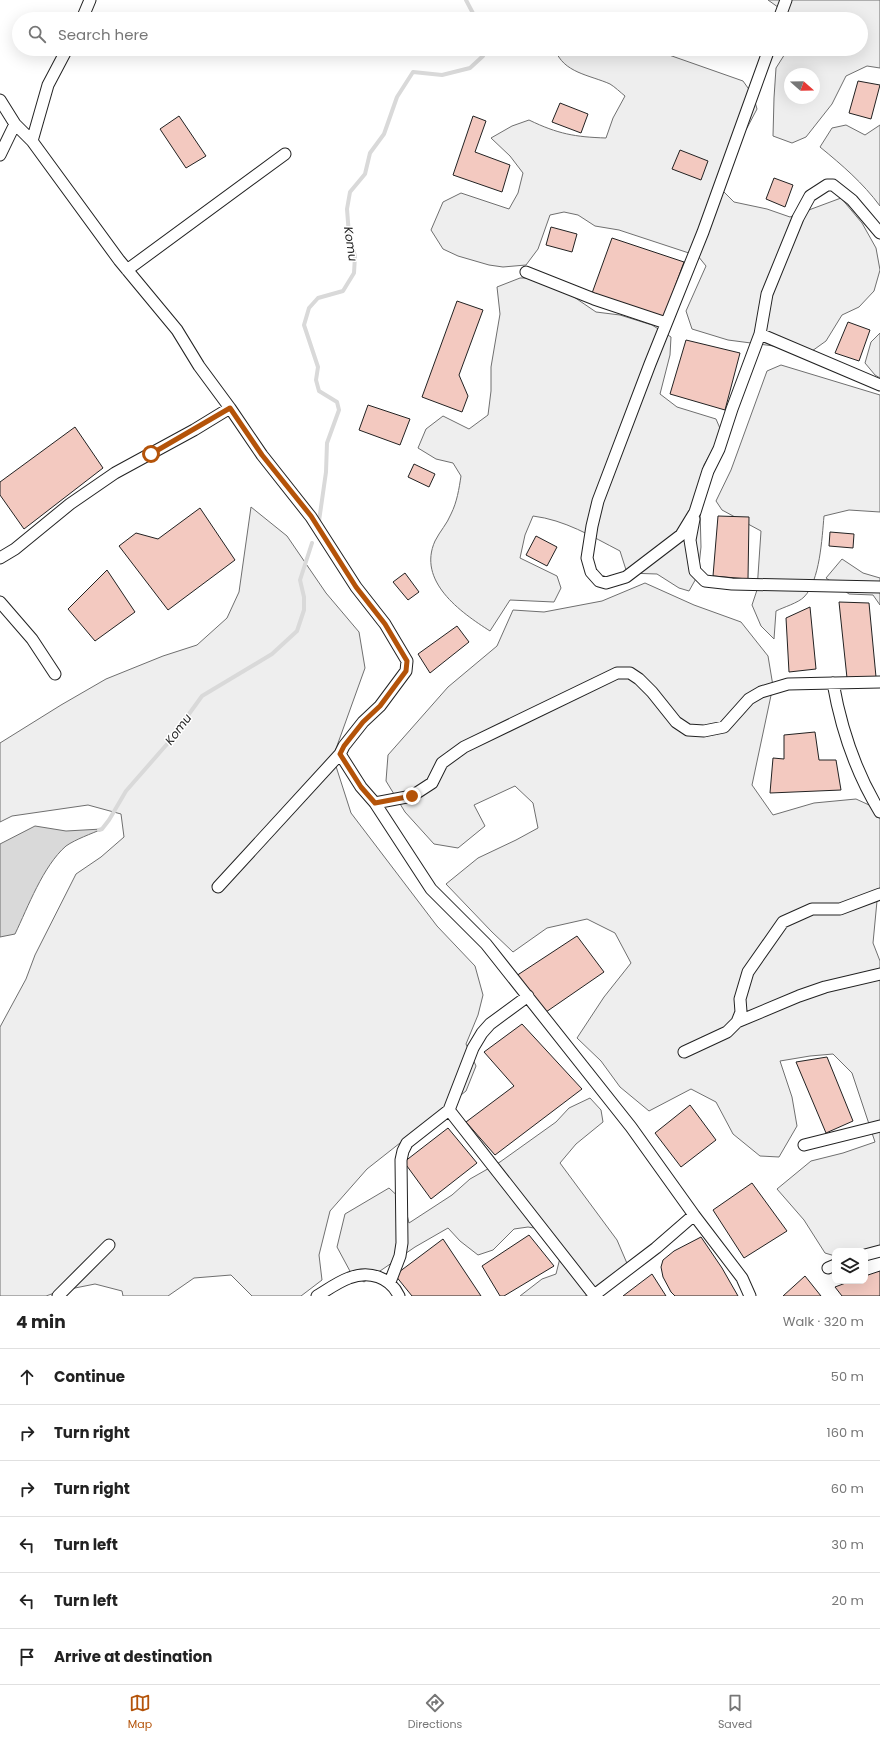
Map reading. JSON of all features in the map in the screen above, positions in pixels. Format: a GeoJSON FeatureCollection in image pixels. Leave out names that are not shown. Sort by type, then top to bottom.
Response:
{"type":"FeatureCollection","features":[{"type":"Feature","properties":{"kind":"street"},"geometry":{"type":"LineString","coordinates":[[85,12],[90,0]]}},
{"type":"Feature","properties":{"kind":"street"},"geometry":{"type":"LineString","coordinates":[[782,12],[786,0]]}},
{"type":"Feature","properties":{"kind":"street"},"geometry":{"type":"LineString","coordinates":[[32,141],[48,86],[63,56]]}},
{"type":"Feature","properties":{"kind":"street"},"geometry":{"type":"LineString","coordinates":[[696,512],[681,535],[626,577],[606,583],[598,581],[590,572],[587,558],[598,501],[666,323],[703,232],[766,56]]}},
{"type":"Feature","properties":{"kind":"street"},"geometry":{"type":"LineString","coordinates":[[0,100],[16,124],[32,141],[128,270],[177,330],[199,366],[262,455],[311,516],[356,587],[385,624],[407,661],[406,671],[380,706],[363,722],[344,746],[340,754],[218,887]]}},
{"type":"Feature","properties":{"kind":"street"},"geometry":{"type":"LineString","coordinates":[[0,155],[16,124]]}},
{"type":"Feature","properties":{"kind":"street"},"geometry":{"type":"LineString","coordinates":[[128,270],[285,154]]}},
{"type":"Feature","properties":{"kind":"street"},"geometry":{"type":"LineString","coordinates":[[880,233],[852,200],[833,185],[827,185],[810,196],[798,218],[768,294],[760,334],[719,449],[708,471],[696,512],[690,540],[695,571],[705,581],[732,584],[880,588]]}},
{"type":"Feature","properties":{"kind":"street"},"geometry":{"type":"LineString","coordinates":[[526,272],[594,299],[666,323]]}},
{"type":"Feature","properties":{"kind":"street"},"geometry":{"type":"LineString","coordinates":[[760,334],[880,385]]}},
{"type":"Feature","properties":{"kind":"street"},"geometry":{"type":"LineString","coordinates":[[0,558],[15,549],[70,504],[115,473],[194,430],[230,408]]}},
{"type":"Feature","properties":{"kind":"street"},"geometry":{"type":"LineString","coordinates":[[0,602],[32,640],[55,674]]}},
{"type":"Feature","properties":{"kind":"street"},"geometry":{"type":"LineString","coordinates":[[375,803],[412,796],[432,783],[442,763],[464,747],[618,673],[630,673],[639,679],[676,722],[688,730],[704,731],[724,727],[749,699],[761,692],[788,684],[880,682]]}},
{"type":"Feature","properties":{"kind":"street"},"geometry":{"type":"LineString","coordinates":[[833,683],[837,706],[854,758],[870,797],[880,812]]}},
{"type":"Feature","properties":{"kind":"street"},"geometry":{"type":"LineString","coordinates":[[340,754],[361,787],[375,803],[431,889],[486,944],[631,1127],[694,1215],[742,1278],[750,1296]]}},
{"type":"Feature","properties":{"kind":"street"},"geometry":{"type":"LineString","coordinates":[[737,1022],[741,1012],[740,999],[748,972],[783,922],[797,914],[812,909],[840,909],[880,894]]}},
{"type":"Feature","properties":{"kind":"street"},"geometry":{"type":"LineString","coordinates":[[684,1052],[727,1032],[737,1022],[799,996],[825,987],[880,974]]}},
{"type":"Feature","properties":{"kind":"street"},"geometry":{"type":"LineString","coordinates":[[390,1282],[400,1256],[402,1244],[401,1160],[403,1151],[407,1143],[449,1110],[473,1048],[482,1033],[490,1024],[528,996]]}},
{"type":"Feature","properties":{"kind":"street"},"geometry":{"type":"LineString","coordinates":[[449,1110],[593,1296],[656,1248],[694,1215]]}},
{"type":"Feature","properties":{"kind":"street"},"geometry":{"type":"LineString","coordinates":[[804,1145],[880,1126]]}},
{"type":"Feature","properties":{"kind":"street"},"geometry":{"type":"LineString","coordinates":[[58,1296],[109,1245]]}},
{"type":"Feature","properties":{"kind":"street"},"geometry":{"type":"LineString","coordinates":[[868,1255],[880,1251]]}},
{"type":"Feature","properties":{"kind":"street"},"geometry":{"type":"LineString","coordinates":[[317,1296],[349,1278],[362,1275],[377,1276],[390,1282],[399,1296]]}},
{"type":"Feature","properties":{"kind":"shaded area"},"geometry":{"type":"Polygon","coordinates":[[[768,0],[880,0],[880,68],[867,66],[846,76],[832,104],[806,137],[792,143],[773,136],[776,68],[784,56],[868,56],[868,12],[785,12],[768,0]]]}},
{"type":"Feature","properties":{"kind":"shaded area"},"geometry":{"type":"Polygon","coordinates":[[[672,56],[743,81],[753,95],[757,109],[747,128],[740,137],[723,191],[734,202],[767,209],[790,217],[841,198],[862,223],[876,248],[880,270],[874,291],[859,307],[842,315],[826,341],[812,351],[728,340],[692,329],[686,311],[706,266],[698,256],[619,230],[595,226],[578,215],[564,212],[550,215],[538,249],[526,265],[503,267],[489,265],[458,256],[443,249],[431,230],[443,202],[461,193],[509,209],[518,193],[523,173],[510,156],[491,138],[512,126],[529,120],[558,132],[585,137],[606,138],[613,118],[625,96],[610,84],[571,68],[559,57],[672,56]]]}},
{"type":"Feature","properties":{"kind":"shaded area"},"geometry":{"type":"Polygon","coordinates":[[[846,125],[865,135],[880,125],[880,206],[859,182],[820,147],[832,128],[846,125]]]}},
{"type":"Feature","properties":{"kind":"shaded area"},"geometry":{"type":"Polygon","coordinates":[[[520,278],[536,278],[574,297],[596,312],[620,315],[652,325],[671,337],[670,355],[660,394],[677,407],[716,419],[722,433],[704,465],[700,510],[701,547],[698,575],[689,591],[679,588],[657,574],[627,573],[620,551],[567,525],[533,516],[525,535],[520,558],[557,576],[561,588],[554,602],[510,600],[490,631],[466,615],[455,605],[444,594],[437,582],[432,569],[431,556],[435,541],[448,521],[453,509],[458,495],[461,476],[453,463],[436,459],[418,448],[426,429],[443,416],[469,429],[488,415],[491,391],[491,367],[500,314],[497,287],[520,278]]]}},
{"type":"Feature","properties":{"kind":"shaded area"},"geometry":{"type":"Polygon","coordinates":[[[880,333],[880,378],[875,375],[865,363],[871,342],[880,333]]]}},
{"type":"Feature","properties":{"kind":"shaded area"},"geometry":{"type":"Polygon","coordinates":[[[781,365],[880,395],[880,512],[849,510],[824,516],[819,559],[814,581],[804,597],[795,603],[776,611],[774,639],[761,626],[752,605],[757,590],[761,531],[722,510],[716,501],[731,470],[767,371],[781,365]]]}},
{"type":"Feature","properties":{"kind":"shaded area"},"geometry":{"type":"Polygon","coordinates":[[[251,507],[287,536],[326,593],[359,632],[365,668],[333,757],[351,813],[437,926],[475,966],[483,995],[478,1015],[466,1044],[476,1066],[466,1091],[367,1169],[330,1211],[319,1255],[322,1280],[301,1296],[252,1296],[231,1275],[194,1278],[168,1296],[123,1296],[122,1291],[95,1284],[60,1291],[46,1296],[0,1296],[0,1027],[26,979],[35,955],[76,874],[101,857],[124,837],[121,814],[88,805],[12,816],[0,822],[0,743],[106,679],[163,656],[197,645],[227,618],[239,592],[251,507]]]}},
{"type":"Feature","properties":{"kind":"shaded area"},"geometry":{"type":"Polygon","coordinates":[[[842,559],[863,573],[880,578],[880,605],[873,595],[849,594],[826,578],[842,559]]]}},
{"type":"Feature","properties":{"kind":"shaded area"},"geometry":{"type":"Polygon","coordinates":[[[645,583],[694,605],[741,622],[768,656],[773,686],[752,785],[773,815],[814,803],[856,799],[880,810],[880,894],[877,901],[873,943],[880,961],[880,1250],[868,1250],[868,1248],[832,1248],[832,1255],[825,1253],[804,1220],[777,1189],[811,1161],[843,1153],[875,1142],[852,1073],[833,1054],[780,1061],[792,1097],[797,1126],[779,1157],[760,1156],[733,1134],[716,1102],[691,1089],[649,1111],[620,1087],[601,1061],[577,1038],[604,997],[631,963],[615,933],[587,919],[547,928],[513,952],[446,884],[478,858],[538,828],[533,803],[515,786],[474,805],[485,826],[458,848],[434,844],[405,812],[386,781],[388,755],[448,687],[497,646],[513,610],[544,612],[602,601],[645,583]]]}},
{"type":"Feature","properties":{"kind":"shaded area"},"geometry":{"type":"Polygon","coordinates":[[[35,826],[66,831],[102,829],[70,843],[58,854],[50,864],[37,887],[15,934],[0,937],[0,844],[35,826]]]}},
{"type":"Feature","properties":{"kind":"shaded area"},"geometry":{"type":"Polygon","coordinates":[[[590,1098],[601,1110],[603,1122],[576,1144],[560,1163],[617,1240],[629,1268],[606,1281],[585,1296],[520,1296],[542,1279],[556,1274],[560,1258],[546,1230],[528,1227],[514,1229],[493,1250],[478,1255],[460,1241],[448,1228],[415,1247],[364,1282],[351,1273],[337,1247],[345,1214],[389,1188],[404,1202],[409,1223],[452,1195],[470,1179],[500,1162],[556,1122],[569,1108],[590,1098]]]}},
{"type":"Feature","properties":{"kind":"building"},"geometry":{"type":"Polygon","coordinates":[[[858,81],[880,85],[871,119],[849,113],[858,81]]]}},
{"type":"Feature","properties":{"kind":"building"},"geometry":{"type":"Polygon","coordinates":[[[560,103],[588,114],[581,133],[552,122],[560,103]]]}},
{"type":"Feature","properties":{"kind":"building"},"geometry":{"type":"Polygon","coordinates":[[[179,116],[206,156],[186,168],[160,129],[179,116]]]}},
{"type":"Feature","properties":{"kind":"building"},"geometry":{"type":"Polygon","coordinates":[[[473,116],[486,121],[475,152],[510,165],[502,192],[453,175],[473,116]]]}},
{"type":"Feature","properties":{"kind":"building"},"geometry":{"type":"Polygon","coordinates":[[[680,150],[708,161],[701,180],[672,169],[680,150]]]}},
{"type":"Feature","properties":{"kind":"building"},"geometry":{"type":"Polygon","coordinates":[[[774,178],[793,185],[785,207],[766,199],[774,178]]]}},
{"type":"Feature","properties":{"kind":"building"},"geometry":{"type":"Polygon","coordinates":[[[551,227],[577,234],[572,252],[546,245],[551,227]]]}},
{"type":"Feature","properties":{"kind":"building"},"geometry":{"type":"Polygon","coordinates":[[[612,238],[684,262],[663,319],[591,296],[612,238]]]}},
{"type":"Feature","properties":{"kind":"building"},"geometry":{"type":"Polygon","coordinates":[[[457,301],[483,310],[459,375],[468,396],[462,412],[422,397],[457,301]]]}},
{"type":"Feature","properties":{"kind":"building"},"geometry":{"type":"Polygon","coordinates":[[[848,322],[870,330],[859,361],[835,353],[848,322]]]}},
{"type":"Feature","properties":{"kind":"building"},"geometry":{"type":"Polygon","coordinates":[[[686,340],[740,353],[725,410],[670,394],[686,340]]]}},
{"type":"Feature","properties":{"kind":"building"},"geometry":{"type":"Polygon","coordinates":[[[368,405],[410,419],[400,445],[359,430],[368,405]]]}},
{"type":"Feature","properties":{"kind":"building"},"geometry":{"type":"Polygon","coordinates":[[[75,427],[103,468],[24,529],[0,495],[0,482],[75,427]]]}},
{"type":"Feature","properties":{"kind":"building"},"geometry":{"type":"Polygon","coordinates":[[[414,464],[435,474],[429,487],[408,477],[414,464]]]}},
{"type":"Feature","properties":{"kind":"building"},"geometry":{"type":"Polygon","coordinates":[[[200,508],[235,560],[168,610],[119,546],[136,533],[158,539],[200,508]]]}},
{"type":"Feature","properties":{"kind":"building"},"geometry":{"type":"Polygon","coordinates":[[[718,516],[749,517],[748,579],[713,576],[718,516]]]}},
{"type":"Feature","properties":{"kind":"building"},"geometry":{"type":"Polygon","coordinates":[[[830,532],[854,534],[853,548],[829,546],[830,532]]]}},
{"type":"Feature","properties":{"kind":"building"},"geometry":{"type":"Polygon","coordinates":[[[536,536],[557,547],[547,566],[526,555],[536,536]]]}},
{"type":"Feature","properties":{"kind":"building"},"geometry":{"type":"Polygon","coordinates":[[[107,570],[135,612],[95,641],[68,609],[107,570]]]}},
{"type":"Feature","properties":{"kind":"building"},"geometry":{"type":"Polygon","coordinates":[[[405,573],[419,592],[408,600],[393,582],[405,573]]]}},
{"type":"Feature","properties":{"kind":"building"},"geometry":{"type":"Polygon","coordinates":[[[839,602],[869,603],[876,677],[847,678],[839,602]]]}},
{"type":"Feature","properties":{"kind":"building"},"geometry":{"type":"Polygon","coordinates":[[[810,607],[816,669],[789,672],[786,618],[810,607]]]}},
{"type":"Feature","properties":{"kind":"building"},"geometry":{"type":"Polygon","coordinates":[[[457,626],[469,642],[430,673],[418,654],[457,626]]]}},
{"type":"Feature","properties":{"kind":"building"},"geometry":{"type":"Polygon","coordinates":[[[815,732],[819,760],[836,760],[841,790],[770,793],[773,758],[784,759],[784,735],[815,732]]]}},
{"type":"Feature","properties":{"kind":"building"},"geometry":{"type":"Polygon","coordinates":[[[577,936],[604,972],[546,1012],[516,976],[577,936]]]}},
{"type":"Feature","properties":{"kind":"building"},"geometry":{"type":"Polygon","coordinates":[[[522,1024],[582,1089],[495,1155],[466,1122],[514,1086],[484,1052],[522,1024]]]}},
{"type":"Feature","properties":{"kind":"building"},"geometry":{"type":"Polygon","coordinates":[[[827,1057],[853,1121],[826,1133],[796,1062],[827,1057]]]}},
{"type":"Feature","properties":{"kind":"building"},"geometry":{"type":"Polygon","coordinates":[[[690,1105],[716,1140],[681,1167],[655,1133],[690,1105]]]}},
{"type":"Feature","properties":{"kind":"building"},"geometry":{"type":"Polygon","coordinates":[[[448,1128],[477,1163],[431,1199],[404,1162],[448,1128]]]}},
{"type":"Feature","properties":{"kind":"building"},"geometry":{"type":"Polygon","coordinates":[[[752,1183],[787,1231],[744,1258],[713,1210],[752,1183]]]}},
{"type":"Feature","properties":{"kind":"building"},"geometry":{"type":"Polygon","coordinates":[[[529,1235],[554,1266],[504,1296],[500,1296],[482,1266],[529,1235]]]}},
{"type":"Feature","properties":{"kind":"building"},"geometry":{"type":"Polygon","coordinates":[[[701,1237],[722,1268],[738,1296],[675,1296],[671,1292],[663,1277],[661,1267],[663,1260],[674,1251],[701,1237]]]}},
{"type":"Feature","properties":{"kind":"building"},"geometry":{"type":"Polygon","coordinates":[[[443,1239],[481,1296],[412,1296],[395,1275],[443,1239]]]}},
{"type":"Feature","properties":{"kind":"building"},"geometry":{"type":"Polygon","coordinates":[[[880,1271],[880,1296],[842,1296],[835,1287],[843,1284],[868,1284],[868,1275],[880,1271]]]}},
{"type":"Feature","properties":{"kind":"building"},"geometry":{"type":"Polygon","coordinates":[[[652,1274],[666,1296],[623,1296],[652,1274]]]}},
{"type":"Feature","properties":{"kind":"building"},"geometry":{"type":"Polygon","coordinates":[[[805,1276],[821,1296],[783,1296],[805,1276]]]}},
{"type":"Feature","properties":{"kind":"waterway","name":"Komu"},"geometry":{"type":"LineString","coordinates":[[466,0],[472,12]]}},
{"type":"Feature","properties":{"kind":"waterway","name":"Komu"},"geometry":{"type":"LineString","coordinates":[[319,521],[326,472],[327,443],[339,410],[337,402],[319,391],[316,380],[318,367],[304,325],[309,308],[318,298],[343,291],[354,273],[355,256],[349,235],[347,209],[350,192],[365,174],[370,153],[384,134],[397,97],[413,72],[442,75],[470,68],[483,56]]}},
{"type":"Feature","properties":{"kind":"waterway","name":"Komu"},"geometry":{"type":"LineString","coordinates":[[99,830],[102,829],[109,820],[126,791],[168,743],[202,696],[272,654],[297,631],[304,610],[304,597],[300,580],[312,543]]}},
{"type":"Feature","properties":{"kind":"route"},"geometry":{"type":"LineString","coordinates":[[151,454],[230,408],[262,455],[290,492],[311,516],[356,587],[385,624],[407,661],[406,671],[380,706],[363,722],[344,746],[340,754],[361,787],[375,803],[412,796]]}}]}
